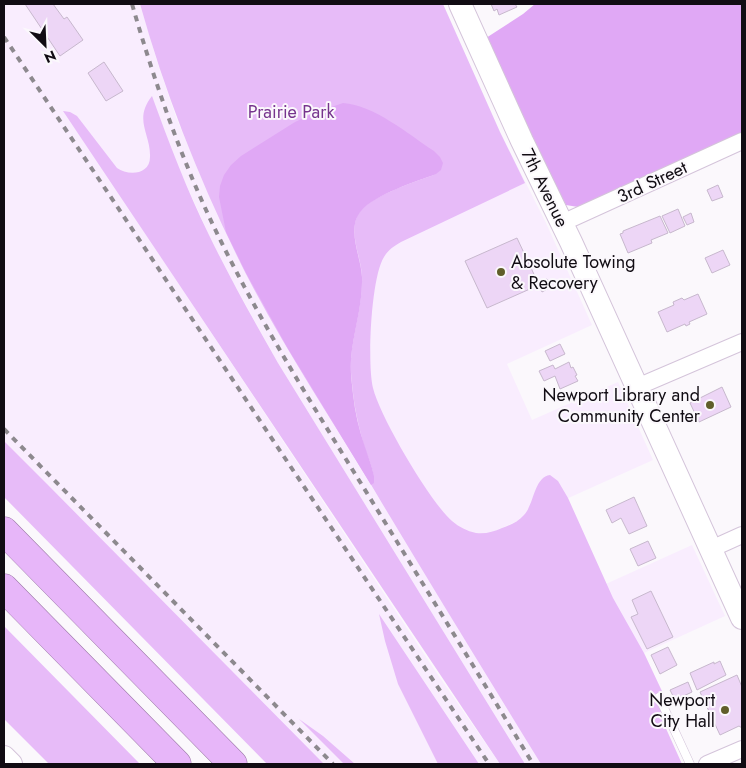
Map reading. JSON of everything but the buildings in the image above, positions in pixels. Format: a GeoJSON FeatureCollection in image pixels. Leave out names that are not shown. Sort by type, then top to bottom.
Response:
{"type":"FeatureCollection","features":[{"type":"Feature","properties":{"kind":"highway"},"geometry":{"type":"LineString","coordinates":[[4,531],[233,764]]}},
{"type":"Feature","properties":{"kind":"highway"},"geometry":{"type":"LineString","coordinates":[[4,588],[177,764]]}},
{"type":"Feature","properties":{"kind":"street","name":"7th Avenue"},"geometry":{"type":"LineString","coordinates":[[460,4],[742,618]]}},
{"type":"Feature","properties":{"kind":"street","name":"3rd Street"},"geometry":{"type":"LineString","coordinates":[[562,223],[742,141]]}},
{"type":"Feature","properties":{"kind":"street"},"geometry":{"type":"LineString","coordinates":[[637,387],[742,342]]}},
{"type":"Feature","properties":{"kind":"street"},"geometry":{"type":"LineString","coordinates":[[711,549],[742,535]]}},
{"type":"Feature","properties":{"kind":"street"},"geometry":{"type":"LineString","coordinates":[[707,764],[742,748]]}},
{"type":"Feature","properties":{"kind":"street"},"geometry":{"type":"LineString","coordinates":[[4,757],[11,764]]}},
{"type":"Feature","properties":{"kind":"lane"},"geometry":{"type":"LineString","coordinates":[[659,697],[690,764]]}},
{"type":"Feature","properties":{"kind":"shaded area"},"geometry":{"type":"Polygon","coordinates":[[[4,4],[140,4],[176,117],[226,232],[266,311],[380,500],[358,438],[352,201],[500,132],[546,223],[592,325],[507,364],[532,420],[618,382],[653,460],[464,545],[423,570],[469,646],[692,545],[725,616],[644,653],[668,704],[541,764],[525,764],[278,363],[209,235],[180,171],[122,198],[436,672],[500,764],[479,764],[475,759],[468,764],[324,764],[4,441],[4,4]]]}},
{"type":"Feature","properties":{"kind":"shaded area"},"geometry":{"type":"Polygon","coordinates":[[[535,4],[742,4],[742,136],[578,207],[566,205],[542,162],[486,38],[535,4]]]}},
{"type":"Feature","properties":{"kind":"shaded area"},"geometry":{"type":"Polygon","coordinates":[[[343,103],[367,109],[390,121],[434,151],[443,163],[441,170],[436,174],[396,189],[367,205],[357,218],[355,226],[354,234],[361,269],[362,288],[352,350],[351,373],[358,421],[374,476],[374,483],[371,485],[287,347],[246,273],[226,232],[219,197],[224,175],[241,156],[295,122],[343,103]]]}},
{"type":"Feature","properties":{"kind":"green space","name":"Prairie Park"},"geometry":{"type":"Polygon","coordinates":[[[140,4],[443,4],[525,183],[401,242],[391,248],[384,257],[376,283],[371,321],[370,360],[373,388],[395,438],[419,478],[443,511],[457,525],[476,533],[496,531],[522,517],[537,486],[545,477],[550,475],[558,481],[568,498],[613,598],[644,653],[668,704],[669,708],[659,713],[682,764],[541,764],[306,380],[260,301],[200,175],[173,107],[140,4]],[[436,174],[352,201],[350,400],[374,482],[356,414],[351,376],[352,349],[362,287],[361,268],[354,234],[355,225],[361,210],[367,204],[385,194],[436,174]]]}},
{"type":"Feature","properties":{"kind":"green space"},"geometry":{"type":"Polygon","coordinates":[[[152,96],[201,218],[260,331],[525,764],[500,764],[63,111],[77,116],[117,168],[132,173],[138,172],[149,163],[150,149],[143,120],[146,105],[152,96]]]}},
{"type":"Feature","properties":{"kind":"green space"},"geometry":{"type":"Polygon","coordinates":[[[4,441],[324,764],[267,764],[4,497],[4,441]]]}},
{"type":"Feature","properties":{"kind":"green space"},"geometry":{"type":"Polygon","coordinates":[[[379,614],[479,764],[438,764],[398,684],[379,614]]]}},
{"type":"Feature","properties":{"kind":"green space"},"geometry":{"type":"Polygon","coordinates":[[[4,626],[140,764],[49,764],[4,719],[4,626]]]}},
{"type":"Feature","properties":{"kind":"green space"},"geometry":{"type":"Polygon","coordinates":[[[299,719],[323,736],[355,764],[344,764],[299,719]]]}},
{"type":"Feature","properties":{"kind":"railway"},"geometry":{"type":"LineString","coordinates":[[132,4],[149,61],[179,145],[231,262],[308,398],[533,764]]}},
{"type":"Feature","properties":{"kind":"railway"},"geometry":{"type":"LineString","coordinates":[[4,37],[489,764]]}},
{"type":"Feature","properties":{"kind":"railway"},"geometry":{"type":"LineString","coordinates":[[4,429],[333,764]]}},
{"type":"Feature","properties":{"kind":"place","name":"Absolute Towing & Recovery"},"geometry":{"type":"Point","coordinates":[501,272]}},
{"type":"Feature","properties":{"kind":"place","name":"Newport Library and Community Center"},"geometry":{"type":"Point","coordinates":[710,405]}},
{"type":"Feature","properties":{"kind":"place","name":"Newport City Hall"},"geometry":{"type":"Point","coordinates":[725,710]}}]}
